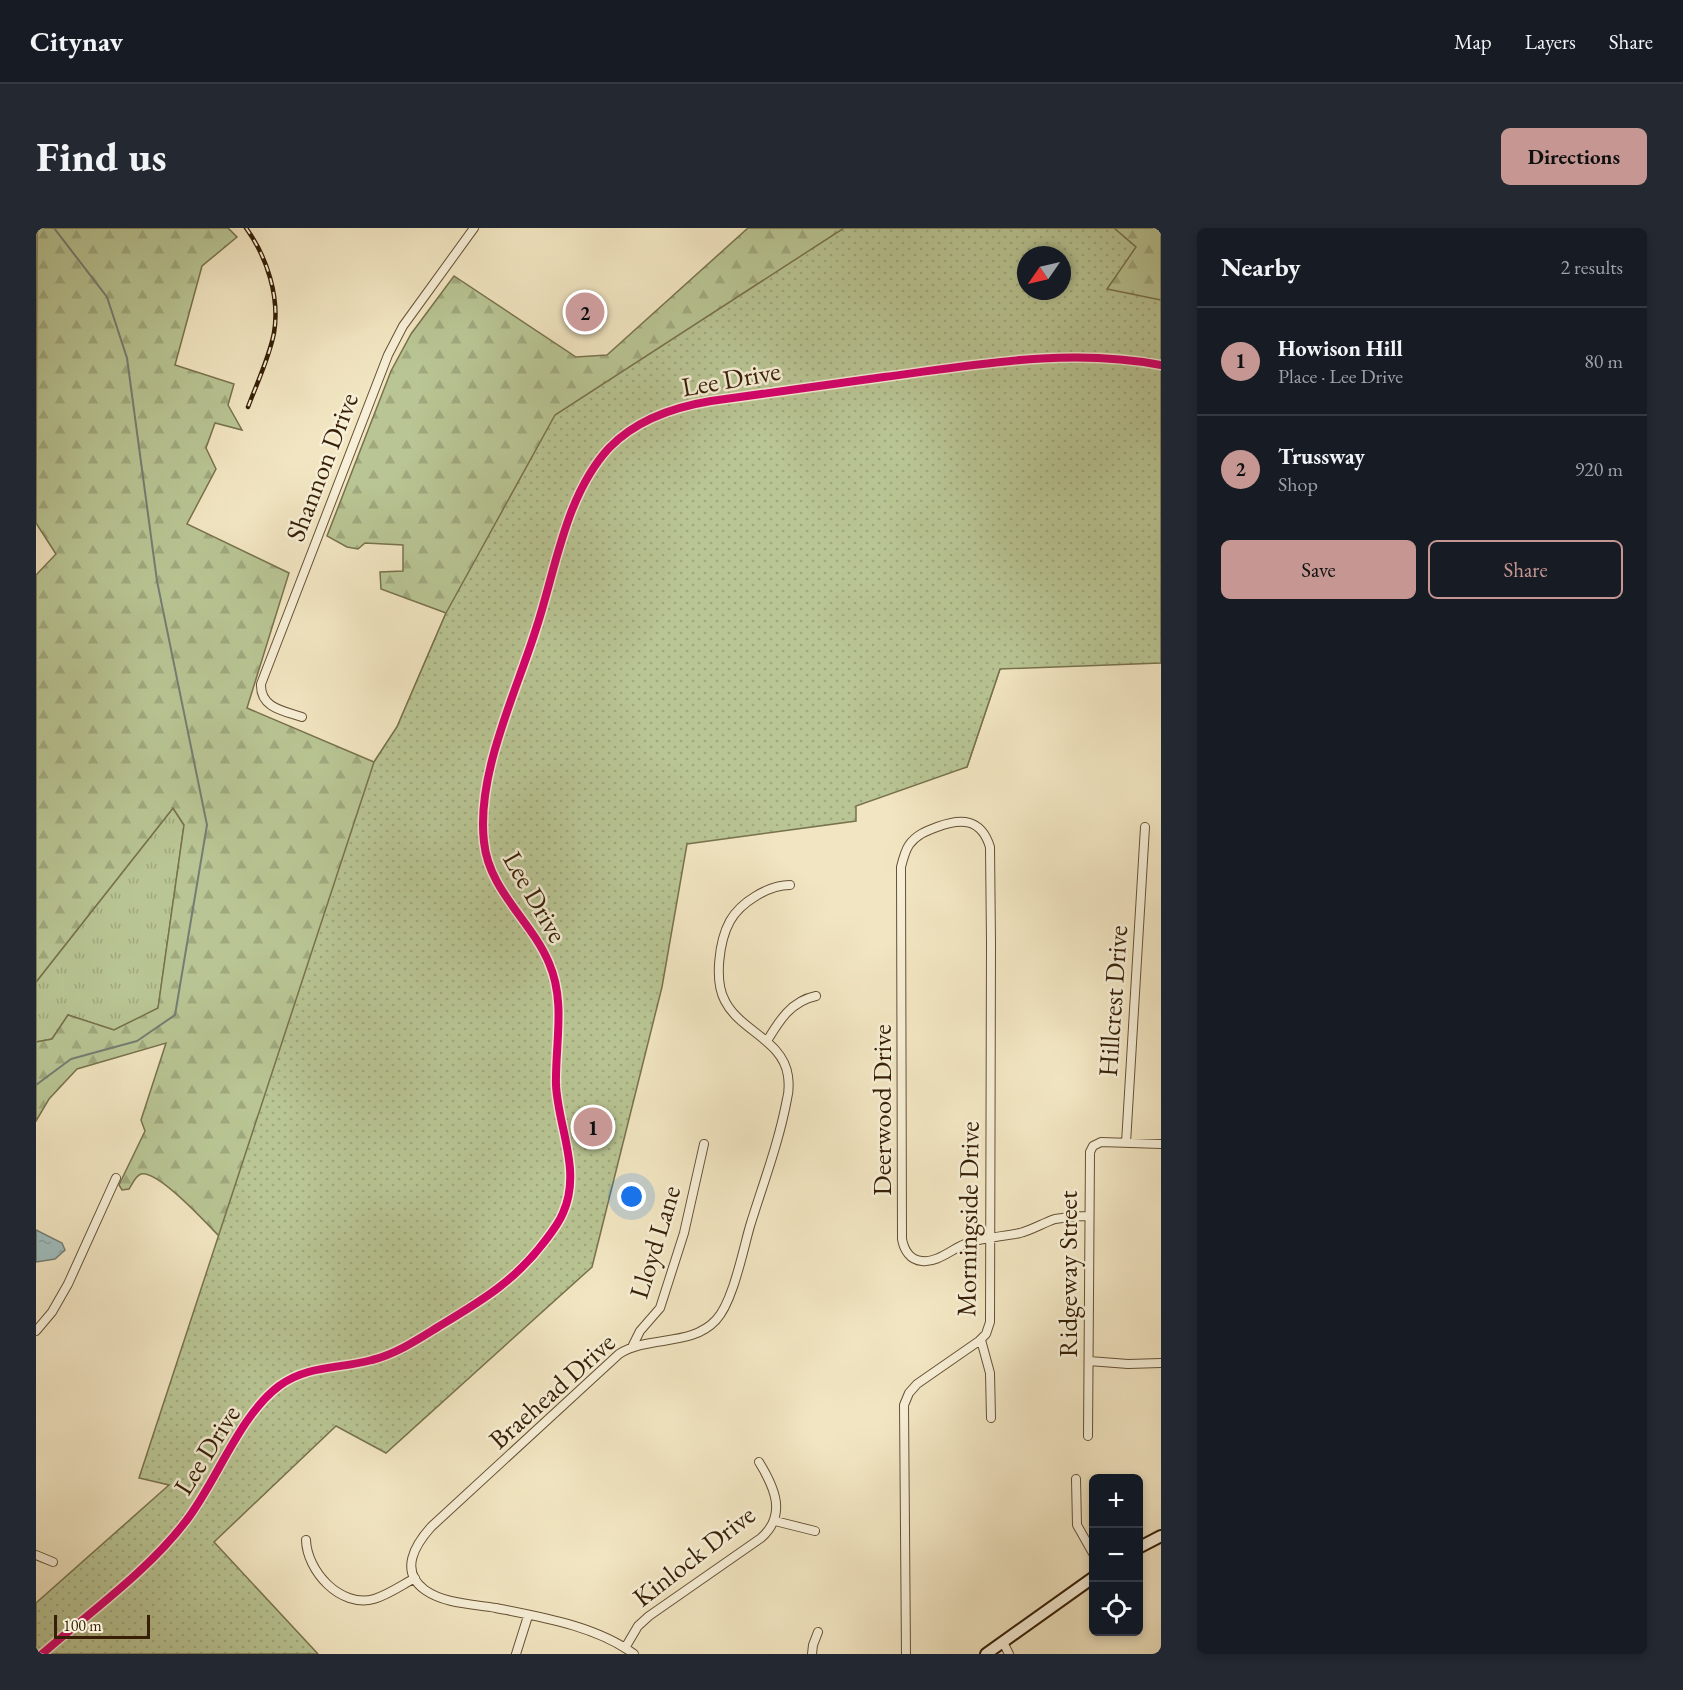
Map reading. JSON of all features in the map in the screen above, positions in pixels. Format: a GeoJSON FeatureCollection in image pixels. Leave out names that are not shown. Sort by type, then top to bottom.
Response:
{"type":"FeatureCollection","features":[{"type":"Feature","properties":{"kind":"main road"},"geometry":{"type":"LineString","coordinates":[[1143,1545],[1161,1536]]}},
{"type":"Feature","properties":{"kind":"main road"},"geometry":{"type":"LineString","coordinates":[[986,1654],[1089,1581]]}},
{"type":"Feature","properties":{"kind":"street","name":"Shannon Drive"},"geometry":{"type":"LineString","coordinates":[[302,717],[270,706],[263,698],[261,684],[388,355],[408,318],[474,228]]}},
{"type":"Feature","properties":{"kind":"street","name":"Lee Drive"},"geometry":{"type":"LineString","coordinates":[[42,1654],[151,1559],[174,1536],[188,1519],[251,1417],[276,1388],[312,1370],[369,1362],[396,1352],[489,1296],[530,1260],[563,1214],[570,1190],[570,1176],[556,1086],[559,1022],[557,990],[543,949],[501,891],[491,873],[485,854],[483,822],[494,753],[538,623],[567,525],[584,486],[611,447],[621,437],[645,422],[680,407],[711,401],[1007,360],[1083,357],[1161,364]]}},
{"type":"Feature","properties":{"kind":"street","name":"Deerwood Drive"},"geometry":{"type":"LineString","coordinates":[[971,823],[949,822],[920,834],[909,846],[901,867],[902,1239],[911,1257],[922,1261],[936,1259],[972,1241],[1023,1232],[1054,1220],[1088,1216]]}},
{"type":"Feature","properties":{"kind":"street","name":"Morningside Drive"},"geometry":{"type":"LineString","coordinates":[[906,1654],[904,1405],[909,1393],[917,1384],[981,1340],[990,1322],[991,861],[988,840],[980,829],[971,823]]}},
{"type":"Feature","properties":{"kind":"street","name":"Hillcrest Drive"},"geometry":{"type":"LineString","coordinates":[[1125,1143],[1145,827]]}},
{"type":"Feature","properties":{"kind":"street","name":"Braehead Drive"},"geometry":{"type":"LineString","coordinates":[[415,1578],[412,1567],[413,1552],[419,1540],[620,1354],[633,1346],[696,1334],[718,1318],[727,1300],[788,1099],[787,1071],[777,1051],[741,1020],[725,1002],[720,985],[719,961],[726,929],[736,912],[768,890],[777,886],[790,885]]}},
{"type":"Feature","properties":{"kind":"street"},"geometry":{"type":"LineString","coordinates":[[767,1041],[791,1007],[816,996]]}},
{"type":"Feature","properties":{"kind":"street","name":"Ridgeway Street"},"geometry":{"type":"LineString","coordinates":[[1088,1436],[1090,1150],[1101,1142],[1125,1143]]}},
{"type":"Feature","properties":{"kind":"street"},"geometry":{"type":"LineString","coordinates":[[1125,1143],[1161,1144]]}},
{"type":"Feature","properties":{"kind":"street","name":"Lloyd Lane"},"geometry":{"type":"LineString","coordinates":[[633,1346],[640,1331],[660,1308],[684,1233],[704,1144]]}},
{"type":"Feature","properties":{"kind":"street"},"geometry":{"type":"LineString","coordinates":[[36,1331],[52,1312],[68,1284],[116,1178]]}},
{"type":"Feature","properties":{"kind":"street"},"geometry":{"type":"LineString","coordinates":[[981,1340],[990,1373],[991,1418]]}},
{"type":"Feature","properties":{"kind":"street"},"geometry":{"type":"LineString","coordinates":[[1089,1361],[1128,1364],[1161,1363]]}},
{"type":"Feature","properties":{"kind":"street","name":"Kinlock Drive"},"geometry":{"type":"LineString","coordinates":[[625,1648],[638,1626],[649,1616],[761,1538],[775,1521],[777,1509],[775,1497],[759,1462]]}},
{"type":"Feature","properties":{"kind":"street"},"geometry":{"type":"LineString","coordinates":[[1076,1479],[1077,1525],[1089,1546]]}},
{"type":"Feature","properties":{"kind":"street"},"geometry":{"type":"LineString","coordinates":[[775,1521],[814,1531]]}},
{"type":"Feature","properties":{"kind":"street"},"geometry":{"type":"LineString","coordinates":[[306,1540],[308,1558],[320,1577],[339,1593],[351,1599],[373,1599],[415,1578],[424,1590],[440,1598],[580,1629],[634,1654]]}},
{"type":"Feature","properties":{"kind":"street"},"geometry":{"type":"LineString","coordinates":[[36,1555],[53,1562]]}},
{"type":"Feature","properties":{"kind":"street"},"geometry":{"type":"LineString","coordinates":[[516,1654],[528,1616]]}},
{"type":"Feature","properties":{"kind":"street"},"geometry":{"type":"LineString","coordinates":[[812,1654],[818,1632]]}},
{"type":"Feature","properties":{"kind":"street"},"geometry":{"type":"LineString","coordinates":[[1003,1642],[1009,1654]]}},
{"type":"Feature","properties":{"kind":"green space"},"geometry":{"type":"Polygon","coordinates":[[[37,228],[228,228],[237,237],[202,266],[175,365],[234,384],[228,405],[242,430],[215,423],[206,448],[216,469],[187,524],[289,573],[247,708],[374,762],[397,727],[446,613],[381,589],[380,572],[403,571],[403,545],[365,543],[358,549],[347,547],[327,536],[391,371],[411,334],[454,276],[576,357],[607,355],[748,228],[1161,228],[1161,605],[1000,669],[967,767],[737,814],[556,785],[219,1236],[182,1199],[159,1180],[141,1174],[129,1189],[122,1190],[119,1185],[145,1131],[141,1120],[166,1043],[77,1069],[49,1099],[36,1121],[36,1042],[52,1039],[68,1015],[114,1030],[158,1008],[184,825],[173,808],[36,982],[36,575],[56,554],[36,523],[37,228]]]}},
{"type":"Feature","properties":{"kind":"green space"},"geometry":{"type":"Polygon","coordinates":[[[844,228],[1114,228],[1136,247],[1107,289],[1161,300],[1161,663],[1000,669],[967,767],[856,806],[856,821],[687,844],[662,987],[592,1267],[386,1453],[336,1426],[214,1542],[318,1654],[36,1654],[36,1603],[169,1485],[139,1478],[374,762],[397,727],[446,613],[555,415],[844,228]]]}},
{"type":"Feature","properties":{"kind":"green space"},"geometry":{"type":"Polygon","coordinates":[[[173,808],[184,825],[158,1009],[114,1030],[68,1015],[52,1039],[36,1042],[36,982],[173,808]]]}},
{"type":"Feature","properties":{"kind":"water"},"geometry":{"type":"Polygon","coordinates":[[[36,1230],[62,1243],[65,1250],[55,1259],[36,1262],[36,1230]]]}},
{"type":"Feature","properties":{"kind":"waterway"},"geometry":{"type":"LineString","coordinates":[[36,1085],[71,1059],[137,1041],[175,1015],[207,825],[157,581],[127,358],[107,297],[54,228]]}},
{"type":"Feature","properties":{"kind":"railway"},"geometry":{"type":"LineString","coordinates":[[246,228],[266,264],[275,305],[274,333],[269,352],[248,407]]}},
{"type":"Feature","properties":{"kind":"cycle path"},"geometry":{"type":"LineString","coordinates":[[42,1654],[136,1574],[171,1539],[197,1505],[240,1431],[252,1414],[279,1386],[301,1374],[381,1357],[422,1337],[483,1299],[509,1279],[533,1255],[553,1231],[561,1217],[568,1197],[570,1165],[556,1085],[557,993],[549,963],[541,947],[502,890],[487,860],[483,816],[486,789],[500,734],[536,629],[564,534],[582,488],[594,467],[609,448],[631,430],[656,416],[711,401],[1022,360],[1091,358],[1161,365]]}},
{"type":"Feature","properties":{"kind":"place","name":"Trussway"},"geometry":{"type":"Point","coordinates":[585,312]}},
{"type":"Feature","properties":{"kind":"place","name":"Howison Hill"},"geometry":{"type":"Point","coordinates":[593,1127]}}]}
